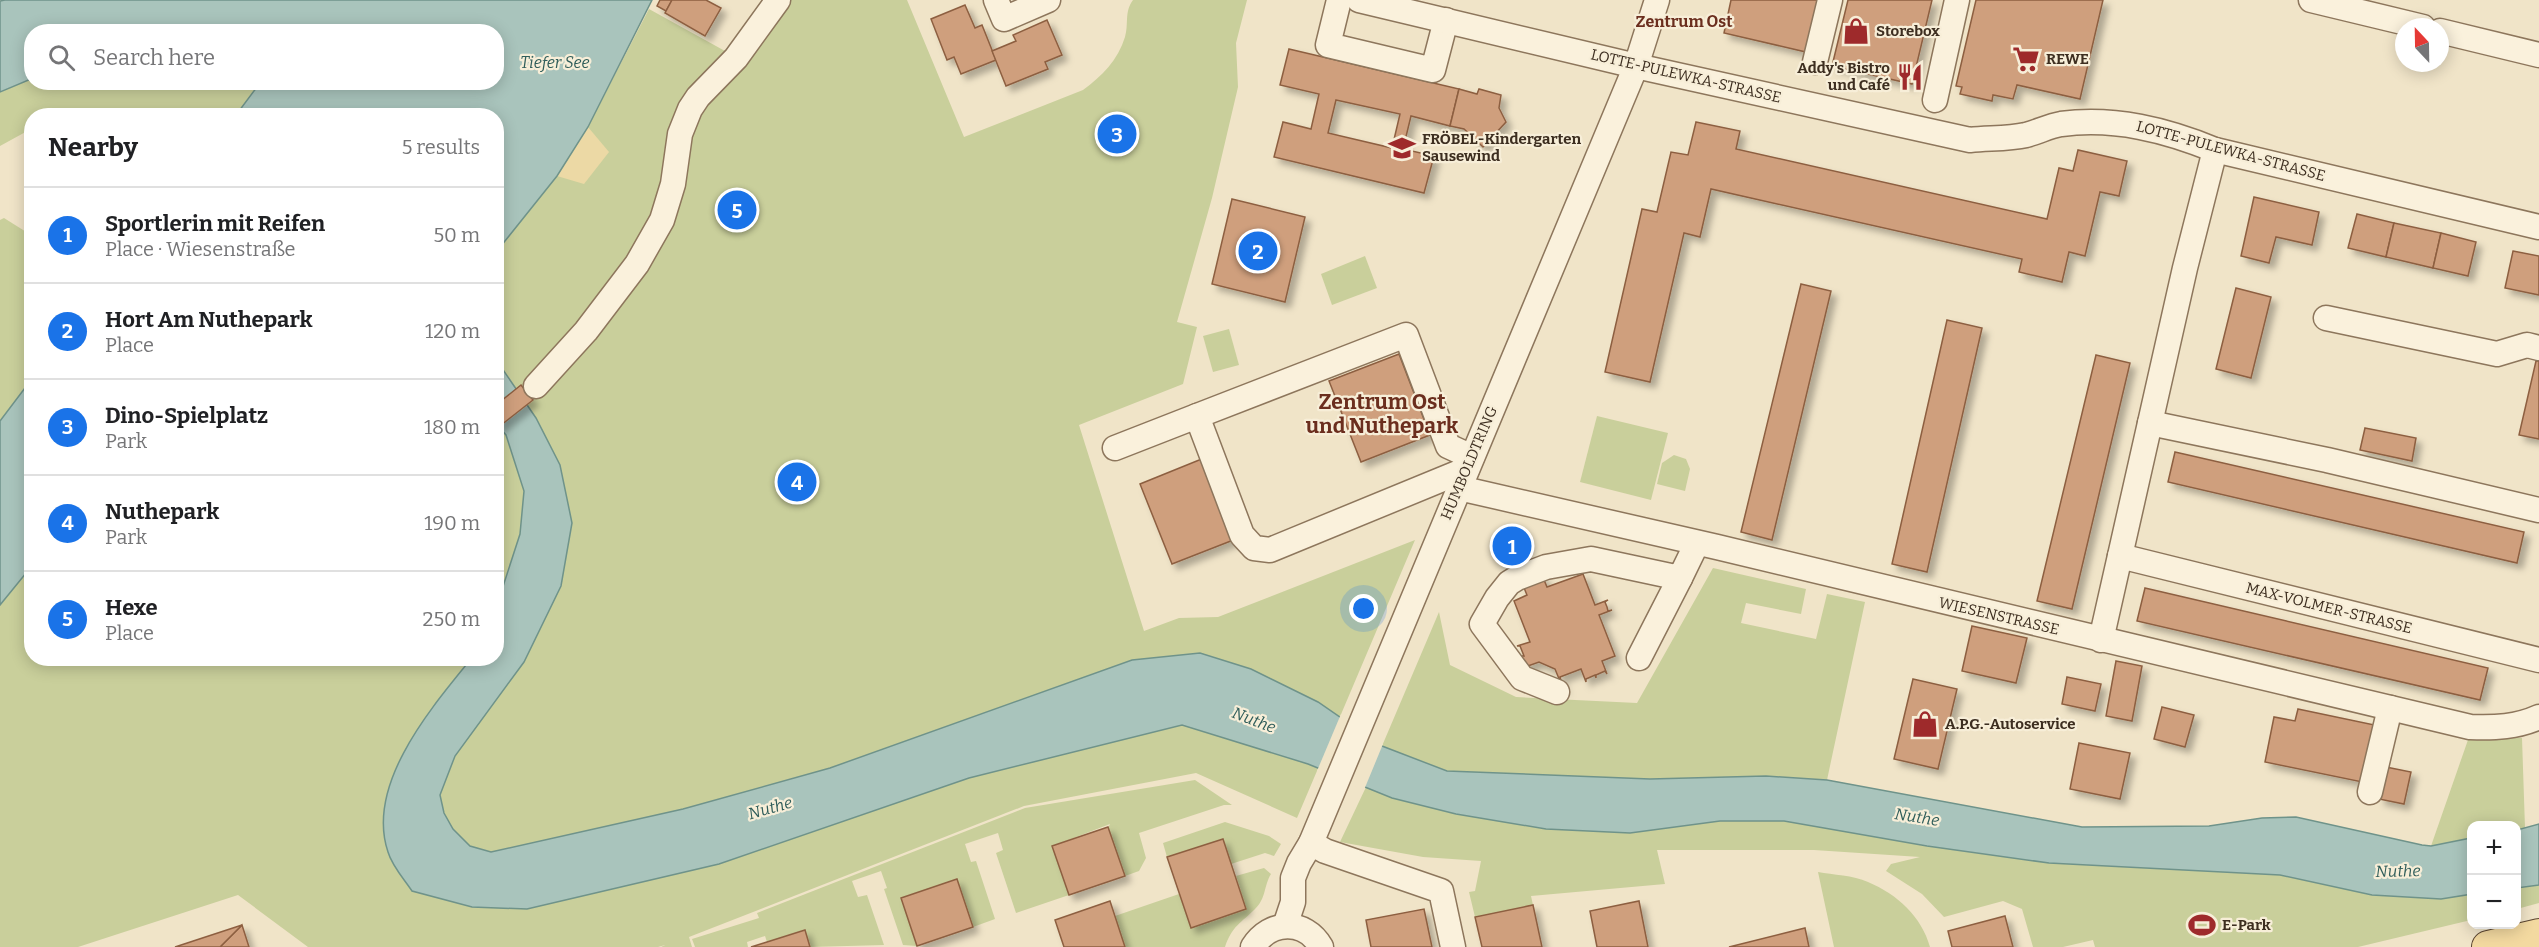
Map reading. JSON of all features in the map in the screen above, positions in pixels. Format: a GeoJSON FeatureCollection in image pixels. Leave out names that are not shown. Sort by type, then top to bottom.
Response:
{"type":"FeatureCollection","features":[{"type":"Feature","properties":{"kind":"main road"},"geometry":{"type":"LineString","coordinates":[[2488,947],[2539,934]]}},
{"type":"Feature","properties":{"kind":"street"},"geometry":{"type":"LineString","coordinates":[[536,386],[586,331],[637,264],[662,220],[673,184],[680,134],[690,109],[698,97],[736,58],[777,0]]}},
{"type":"Feature","properties":{"kind":"street"},"geometry":{"type":"LineString","coordinates":[[996,0],[1004,19],[1048,0]]}},
{"type":"Feature","properties":{"kind":"street"},"geometry":{"type":"LineString","coordinates":[[1339,0],[1328,45],[1433,70],[1446,20]]}},
{"type":"Feature","properties":{"kind":"street","name":"LOTTE-PULEWKA-STRASSE"},"geometry":{"type":"LineString","coordinates":[[1359,0],[1636,66],[1970,140],[2026,135],[2059,124],[2121,123],[2175,134],[2215,150],[2539,227]]}},
{"type":"Feature","properties":{"kind":"street","name":"HUMBOLDTRING"},"geometry":{"type":"LineString","coordinates":[[1285,926],[1293,902],[1293,878],[1299,863],[1311,843],[1636,66],[1657,0]]}},
{"type":"Feature","properties":{"kind":"street"},"geometry":{"type":"LineString","coordinates":[[1815,62],[1830,0]]}},
{"type":"Feature","properties":{"kind":"street"},"geometry":{"type":"LineString","coordinates":[[1935,100],[1957,0]]}},
{"type":"Feature","properties":{"kind":"street"},"geometry":{"type":"LineString","coordinates":[[2311,0],[2395,20]]}},
{"type":"Feature","properties":{"kind":"street"},"geometry":{"type":"LineString","coordinates":[[2449,33],[2539,55]]}},
{"type":"Feature","properties":{"kind":"street"},"geometry":{"type":"LineString","coordinates":[[2101,640],[2215,150]]}},
{"type":"Feature","properties":{"kind":"street"},"geometry":{"type":"LineString","coordinates":[[2326,318],[2497,354],[2527,345],[2539,348]]}},
{"type":"Feature","properties":{"kind":"street","name":"WIESENSTRASSE"},"geometry":{"type":"LineString","coordinates":[[1197,417],[1406,335],[1448,446],[1466,471],[1697,543],[2470,727],[2499,728],[2539,717]]}},
{"type":"Feature","properties":{"kind":"street"},"geometry":{"type":"LineString","coordinates":[[1115,448],[1197,417],[1242,535],[1254,548],[1270,550],[1466,471]]}},
{"type":"Feature","properties":{"kind":"street"},"geometry":{"type":"LineString","coordinates":[[2150,423],[2327,460],[2539,510]]}},
{"type":"Feature","properties":{"kind":"street"},"geometry":{"type":"LineString","coordinates":[[1639,658],[1697,543]]}},
{"type":"Feature","properties":{"kind":"street","name":"MAX-VOLMER-STRASSE"},"geometry":{"type":"LineString","coordinates":[[2120,556],[2539,660]]}},
{"type":"Feature","properties":{"kind":"street"},"geometry":{"type":"LineString","coordinates":[[1557,692],[1522,678],[1482,624],[1509,583],[1546,567],[1591,559],[1680,578]]}},
{"type":"Feature","properties":{"kind":"street"},"geometry":{"type":"LineString","coordinates":[[2370,792],[2390,708]]}},
{"type":"Feature","properties":{"kind":"street"},"geometry":{"type":"LineString","coordinates":[[1311,843],[1324,851],[1441,891],[1453,947]]}},
{"type":"Feature","properties":{"kind":"street"},"geometry":{"type":"LineString","coordinates":[[1253,947],[1262,935],[1273,928],[1285,926],[1297,927],[1308,932],[1322,947]]}},
{"type":"Feature","properties":{"kind":"green space"},"geometry":{"type":"Polygon","coordinates":[[[762,0],[907,0],[964,137],[1083,90],[1090,85],[1103,73],[1118,53],[1125,37],[1129,9],[1133,0],[1247,0],[1236,43],[1238,87],[1212,198],[1177,322],[1197,327],[1183,384],[1079,425],[1144,631],[1179,618],[1218,617],[1415,540],[1297,818],[1196,773],[1024,806],[689,937],[692,947],[661,947],[665,945],[658,947],[308,947],[238,895],[78,947],[0,947],[0,605],[24,576],[24,666],[504,666],[504,242],[557,176],[588,127],[649,9],[725,51],[762,0]]]}},
{"type":"Feature","properties":{"kind":"green space"},"geometry":{"type":"Polygon","coordinates":[[[24,82],[24,90],[255,90],[241,108],[24,108],[24,133],[0,146],[0,92],[24,82]]]}},
{"type":"Feature","properties":{"kind":"green space"},"geometry":{"type":"Polygon","coordinates":[[[4,218],[24,231],[24,390],[0,421],[0,220],[4,218]]]}},
{"type":"Feature","properties":{"kind":"green space"},"geometry":{"type":"Polygon","coordinates":[[[1365,256],[1377,288],[1332,305],[1321,274],[1365,256]]]}},
{"type":"Feature","properties":{"kind":"green space"},"geometry":{"type":"Polygon","coordinates":[[[1229,329],[1239,365],[1213,372],[1203,336],[1229,329]]]}},
{"type":"Feature","properties":{"kind":"green space"},"geometry":{"type":"Polygon","coordinates":[[[1597,416],[1668,433],[1651,500],[1580,482],[1597,416]]]}},
{"type":"Feature","properties":{"kind":"green space"},"geometry":{"type":"Polygon","coordinates":[[[1674,455],[1686,459],[1690,469],[1685,491],[1657,484],[1662,463],[1674,455]]]}},
{"type":"Feature","properties":{"kind":"green space"},"geometry":{"type":"Polygon","coordinates":[[[1713,568],[1806,589],[1801,614],[1746,603],[1741,623],[1816,639],[1827,594],[1865,602],[1827,780],[1766,776],[1650,779],[1447,771],[1382,746],[1439,612],[1450,665],[1516,697],[1637,703],[1713,568]]]}},
{"type":"Feature","properties":{"kind":"green space"},"geometry":{"type":"Polygon","coordinates":[[[2469,737],[2522,738],[2525,828],[2521,829],[2521,821],[2467,821],[2467,839],[2431,846],[2469,737]]]}},
{"type":"Feature","properties":{"kind":"green space"},"geometry":{"type":"Polygon","coordinates":[[[1195,780],[1232,805],[1224,805],[1139,833],[1146,858],[1139,871],[1125,876],[1108,828],[1110,824],[1053,846],[1069,895],[1016,913],[996,853],[1003,850],[998,833],[965,844],[971,862],[976,861],[995,919],[973,927],[957,879],[901,898],[917,946],[903,945],[884,889],[887,888],[881,871],[852,881],[858,897],[867,895],[884,945],[810,947],[804,930],[767,942],[765,936],[747,942],[748,947],[695,947],[692,939],[759,918],[757,913],[1025,808],[1195,780]]]}},
{"type":"Feature","properties":{"kind":"green space"},"geometry":{"type":"Polygon","coordinates":[[[1366,787],[1392,798],[1456,814],[1546,829],[1630,833],[1720,821],[1784,821],[1927,846],[2049,863],[2280,875],[2372,895],[2441,899],[2467,895],[2467,921],[2358,947],[2095,947],[2093,940],[2063,947],[2033,947],[2022,909],[2003,901],[1944,917],[1922,894],[1886,871],[1891,864],[1920,857],[1814,850],[1657,850],[1665,884],[1531,896],[1533,905],[1475,917],[1469,892],[1475,891],[1481,861],[1423,857],[1340,842],[1366,787]]]}},
{"type":"Feature","properties":{"kind":"green space"},"geometry":{"type":"Polygon","coordinates":[[[1225,822],[1269,836],[1281,844],[1274,856],[1265,853],[1231,864],[1223,839],[1167,857],[1163,843],[1225,822]]]}},
{"type":"Feature","properties":{"kind":"green space"},"geometry":{"type":"Polygon","coordinates":[[[1264,868],[1271,874],[1261,901],[1234,929],[1225,947],[1125,947],[1115,916],[1179,894],[1191,927],[1246,909],[1236,876],[1264,868]]]}},
{"type":"Feature","properties":{"kind":"green space"},"geometry":{"type":"Polygon","coordinates":[[[1818,872],[1862,880],[1889,893],[1915,916],[1930,947],[1834,947],[1818,872]]]}},
{"type":"Feature","properties":{"kind":"green space"},"geometry":{"type":"Polygon","coordinates":[[[2539,885],[2539,903],[2521,908],[2521,887],[2539,885]]]}},
{"type":"Feature","properties":{"kind":"sand"},"geometry":{"type":"Polygon","coordinates":[[[588,127],[609,152],[584,184],[557,176],[588,127]]]}},
{"type":"Feature","properties":{"kind":"water","name":"Tiefer See"},"geometry":{"type":"Polygon","coordinates":[[[652,0],[588,127],[557,176],[504,242],[504,108],[241,108],[255,90],[504,90],[504,24],[24,24],[24,82],[0,92],[0,1],[652,0]]]}},
{"type":"Feature","properties":{"kind":"water","name":"Nuthe"},"geometry":{"type":"Polygon","coordinates":[[[504,371],[536,418],[560,465],[572,523],[561,586],[524,662],[455,756],[440,795],[444,813],[453,829],[470,846],[491,852],[683,809],[830,768],[1132,660],[1200,653],[1251,669],[1318,702],[1382,746],[1447,771],[1650,779],[1766,776],[1827,780],[2082,827],[2209,826],[2262,818],[2296,817],[2422,845],[2431,846],[2467,839],[2467,895],[2441,899],[2372,895],[2280,875],[2049,863],[1927,846],[1784,821],[1720,821],[1630,833],[1546,829],[1456,814],[1392,798],[1308,764],[1182,725],[969,778],[719,864],[527,909],[472,907],[412,891],[395,867],[388,852],[383,826],[386,800],[394,774],[406,748],[438,700],[465,666],[504,666],[504,583],[520,534],[524,491],[504,433],[504,371]]]}},
{"type":"Feature","properties":{"kind":"water"},"geometry":{"type":"Polygon","coordinates":[[[24,389],[24,576],[0,605],[0,421],[24,389]]]}},
{"type":"Feature","properties":{"kind":"water"},"geometry":{"type":"Polygon","coordinates":[[[2539,824],[2539,885],[2521,887],[2521,829],[2539,824]]]}},
{"type":"Feature","properties":{"kind":"pier"},"geometry":{"type":"Polygon","coordinates":[[[1341,714],[1383,744],[1364,790],[1317,771],[1341,714]]]}},
{"type":"Feature","properties":{"kind":"building"},"geometry":{"type":"Polygon","coordinates":[[[660,0],[672,0],[666,11],[657,6],[660,0]]]}},
{"type":"Feature","properties":{"kind":"building"},"geometry":{"type":"Polygon","coordinates":[[[672,0],[706,0],[721,8],[705,36],[665,13],[672,0]]]}},
{"type":"Feature","properties":{"kind":"building"},"geometry":{"type":"Polygon","coordinates":[[[1731,0],[1818,0],[1806,52],[1724,33],[1731,0]]]}},
{"type":"Feature","properties":{"kind":"building"},"geometry":{"type":"Polygon","coordinates":[[[1848,0],[1932,0],[1912,84],[1832,66],[1848,0]]]}},
{"type":"Feature","properties":{"kind":"building","name":"REWE"},"geometry":{"type":"Polygon","coordinates":[[[1976,0],[2103,0],[2080,99],[2017,85],[2013,99],[1993,95],[1992,101],[1960,94],[1962,87],[1956,86],[1976,0]]]}},
{"type":"Feature","properties":{"kind":"building"},"geometry":{"type":"Polygon","coordinates":[[[965,5],[975,28],[982,25],[996,60],[961,74],[954,57],[947,60],[931,19],[965,5]]]}},
{"type":"Feature","properties":{"kind":"building"},"geometry":{"type":"Polygon","coordinates":[[[1047,20],[1062,55],[1045,62],[1048,69],[1006,86],[992,51],[1016,41],[1013,35],[1047,20]]]}},
{"type":"Feature","properties":{"kind":"building"},"geometry":{"type":"Polygon","coordinates":[[[1289,49],[1459,89],[1450,126],[1411,116],[1403,149],[1434,156],[1424,193],[1274,157],[1283,122],[1311,129],[1319,94],[1280,85],[1289,49]],[[1336,100],[1328,133],[1392,148],[1400,114],[1336,100]]]}},
{"type":"Feature","properties":{"kind":"building"},"geometry":{"type":"Polygon","coordinates":[[[1459,89],[1477,94],[1479,89],[1501,95],[1499,108],[1506,122],[1483,147],[1464,129],[1450,126],[1459,89]]]}},
{"type":"Feature","properties":{"kind":"building"},"geometry":{"type":"Polygon","coordinates":[[[1696,122],[1740,131],[1736,149],[2047,219],[2059,168],[2073,171],[2078,150],[2127,161],[2119,196],[2100,192],[2085,256],[2069,252],[2062,282],[2019,272],[2022,259],[1711,189],[1700,237],[1684,233],[1650,382],[1605,372],[1642,209],[1657,212],[1671,152],[1688,155],[1696,122]]]}},
{"type":"Feature","properties":{"kind":"building"},"geometry":{"type":"Polygon","coordinates":[[[2254,197],[2319,212],[2312,245],[2276,237],[2269,263],[2241,256],[2254,197]]]}},
{"type":"Feature","properties":{"kind":"building"},"geometry":{"type":"Polygon","coordinates":[[[1232,199],[1305,217],[1285,302],[1212,284],[1232,199]]]}},
{"type":"Feature","properties":{"kind":"building"},"geometry":{"type":"Polygon","coordinates":[[[2357,214],[2394,223],[2386,257],[2348,248],[2357,214]]]}},
{"type":"Feature","properties":{"kind":"building"},"geometry":{"type":"Polygon","coordinates":[[[2394,223],[2441,233],[2433,268],[2386,257],[2394,223]]]}},
{"type":"Feature","properties":{"kind":"building"},"geometry":{"type":"Polygon","coordinates":[[[2441,233],[2476,242],[2468,276],[2433,268],[2441,233]]]}},
{"type":"Feature","properties":{"kind":"building"},"geometry":{"type":"Polygon","coordinates":[[[2513,251],[2539,256],[2539,295],[2505,288],[2513,251]]]}},
{"type":"Feature","properties":{"kind":"building"},"geometry":{"type":"Polygon","coordinates":[[[1801,284],[1831,291],[1772,540],[1741,532],[1801,284]]]}},
{"type":"Feature","properties":{"kind":"building"},"geometry":{"type":"Polygon","coordinates":[[[2236,288],[2271,297],[2251,378],[2216,369],[2236,288]]]}},
{"type":"Feature","properties":{"kind":"building"},"geometry":{"type":"Polygon","coordinates":[[[1947,320],[1982,328],[1927,572],[1892,564],[1947,320]]]}},
{"type":"Feature","properties":{"kind":"building"},"geometry":{"type":"Polygon","coordinates":[[[1399,354],[1430,435],[1361,462],[1329,381],[1399,354]]]}},
{"type":"Feature","properties":{"kind":"building"},"geometry":{"type":"Polygon","coordinates":[[[2096,355],[2130,363],[2072,609],[2037,601],[2096,355]]]}},
{"type":"Feature","properties":{"kind":"building"},"geometry":{"type":"Polygon","coordinates":[[[2536,361],[2539,361],[2539,439],[2519,435],[2536,361]]]}},
{"type":"Feature","properties":{"kind":"building"},"geometry":{"type":"Polygon","coordinates":[[[521,385],[533,400],[504,423],[504,399],[521,385]]]}},
{"type":"Feature","properties":{"kind":"building"},"geometry":{"type":"Polygon","coordinates":[[[2365,428],[2416,438],[2412,461],[2360,450],[2365,428]]]}},
{"type":"Feature","properties":{"kind":"building"},"geometry":{"type":"Polygon","coordinates":[[[2175,452],[2524,532],[2517,563],[2168,482],[2175,452]]]}},
{"type":"Feature","properties":{"kind":"building"},"geometry":{"type":"Polygon","coordinates":[[[1209,456],[1241,537],[1172,564],[1140,484],[1209,456]]]}},
{"type":"Feature","properties":{"kind":"building"},"geometry":{"type":"Polygon","coordinates":[[[1583,574],[1595,605],[1608,600],[1605,602],[1608,611],[1612,610],[1599,615],[1615,656],[1602,661],[1607,674],[1605,671],[1596,675],[1596,678],[1595,675],[1586,679],[1586,682],[1581,669],[1560,677],[1564,691],[1555,669],[1539,662],[1525,667],[1521,656],[1524,656],[1520,646],[1517,646],[1530,642],[1514,601],[1527,595],[1522,583],[1542,575],[1547,587],[1583,574]]]}},
{"type":"Feature","properties":{"kind":"building"},"geometry":{"type":"Polygon","coordinates":[[[2145,588],[2488,668],[2480,700],[2137,621],[2145,588]]]}},
{"type":"Feature","properties":{"kind":"building"},"geometry":{"type":"Polygon","coordinates":[[[1972,626],[2027,638],[2016,683],[1962,671],[1972,626]]]}},
{"type":"Feature","properties":{"kind":"building"},"geometry":{"type":"Polygon","coordinates":[[[2116,661],[2142,666],[2132,721],[2106,716],[2116,661]]]}},
{"type":"Feature","properties":{"kind":"building"},"geometry":{"type":"Polygon","coordinates":[[[2067,677],[2101,684],[2095,711],[2062,704],[2067,677]]]}},
{"type":"Feature","properties":{"kind":"building","name":"A.P.G.-Autoservice"},"geometry":{"type":"Polygon","coordinates":[[[1913,679],[1957,689],[1938,769],[1894,759],[1913,679]]]}},
{"type":"Feature","properties":{"kind":"building"},"geometry":{"type":"Polygon","coordinates":[[[2162,707],[2194,715],[2185,747],[2154,739],[2162,707]]]}},
{"type":"Feature","properties":{"kind":"building"},"geometry":{"type":"Polygon","coordinates":[[[2298,709],[2384,727],[2367,783],[2265,762],[2274,717],[2295,721],[2298,709]]]}},
{"type":"Feature","properties":{"kind":"building"},"geometry":{"type":"Polygon","coordinates":[[[2079,743],[2130,753],[2120,799],[2070,789],[2079,743]]]}},
{"type":"Feature","properties":{"kind":"building"},"geometry":{"type":"Polygon","coordinates":[[[2386,767],[2411,772],[2404,804],[2379,799],[2386,767]]]}},
{"type":"Feature","properties":{"kind":"building"},"geometry":{"type":"Polygon","coordinates":[[[1108,827],[1125,876],[1069,895],[1052,846],[1108,827]]]}},
{"type":"Feature","properties":{"kind":"building"},"geometry":{"type":"Polygon","coordinates":[[[1223,839],[1246,909],[1191,928],[1167,857],[1223,839]]]}},
{"type":"Feature","properties":{"kind":"building"},"geometry":{"type":"Polygon","coordinates":[[[957,879],[973,927],[917,946],[901,898],[957,879]]]}},
{"type":"Feature","properties":{"kind":"building"},"geometry":{"type":"Polygon","coordinates":[[[1110,901],[1125,947],[1064,947],[1055,920],[1110,901]]]}},
{"type":"Feature","properties":{"kind":"building"},"geometry":{"type":"Polygon","coordinates":[[[1639,901],[1648,947],[1597,947],[1590,911],[1639,901]]]}},
{"type":"Feature","properties":{"kind":"building"},"geometry":{"type":"Polygon","coordinates":[[[1533,905],[1542,947],[1482,947],[1475,917],[1533,905]]]}},
{"type":"Feature","properties":{"kind":"building"},"geometry":{"type":"Polygon","coordinates":[[[1424,909],[1432,947],[1371,947],[1366,920],[1424,909]]]}},
{"type":"Feature","properties":{"kind":"building"},"geometry":{"type":"Polygon","coordinates":[[[2005,916],[2013,947],[1952,947],[1948,931],[2005,916]]]}},
{"type":"Feature","properties":{"kind":"building"},"geometry":{"type":"Polygon","coordinates":[[[242,925],[249,947],[220,947],[242,925]]]}},
{"type":"Feature","properties":{"kind":"building"},"geometry":{"type":"Polygon","coordinates":[[[242,925],[220,947],[175,947],[242,925]]]}},
{"type":"Feature","properties":{"kind":"building"},"geometry":{"type":"Polygon","coordinates":[[[1805,928],[1809,947],[1729,947],[1805,928]]]}},
{"type":"Feature","properties":{"kind":"building"},"geometry":{"type":"Polygon","coordinates":[[[805,930],[810,947],[751,947],[767,942],[805,930]]]}},
{"type":"Feature","properties":{"kind":"place","name":"Storebox"},"geometry":{"type":"Point","coordinates":[1856,31]}},
{"type":"Feature","properties":{"kind":"place","name":"REWE"},"geometry":{"type":"Point","coordinates":[2026,59]}},
{"type":"Feature","properties":{"kind":"place","name":"Addy's Bistro und Café"},"geometry":{"type":"Point","coordinates":[1910,77]}},
{"type":"Feature","properties":{"kind":"place","name":"Dino-Spielplatz"},"geometry":{"type":"Point","coordinates":[1117,134]}},
{"type":"Feature","properties":{"kind":"place","name":"FRÖBEL-Kindergarten Sausewind"},"geometry":{"type":"Point","coordinates":[1402,148]}},
{"type":"Feature","properties":{"kind":"place","name":"Hexe"},"geometry":{"type":"Point","coordinates":[737,210]}},
{"type":"Feature","properties":{"kind":"place","name":"Hort Am Nuthepark"},"geometry":{"type":"Point","coordinates":[1258,251]}},
{"type":"Feature","properties":{"kind":"place","name":"Nuthepark"},"geometry":{"type":"Point","coordinates":[797,482]}},
{"type":"Feature","properties":{"kind":"place","name":"Sportlerin mit Reifen"},"geometry":{"type":"Point","coordinates":[1512,546]}},
{"type":"Feature","properties":{"kind":"place","name":"A.P.G.-Autoservice"},"geometry":{"type":"Point","coordinates":[1925,724]}},
{"type":"Feature","properties":{"kind":"place","name":"E-Park"},"geometry":{"type":"Point","coordinates":[2202,925]}},
{"type":"Feature","properties":{"kind":"district","name":"Zentrum Ost"},"geometry":{"type":"Point","coordinates":[1684,21]}},
{"type":"Feature","properties":{"kind":"district","name":"Zentrum Ost und Nuthepark"},"geometry":{"type":"Point","coordinates":[1382,414]}}]}
